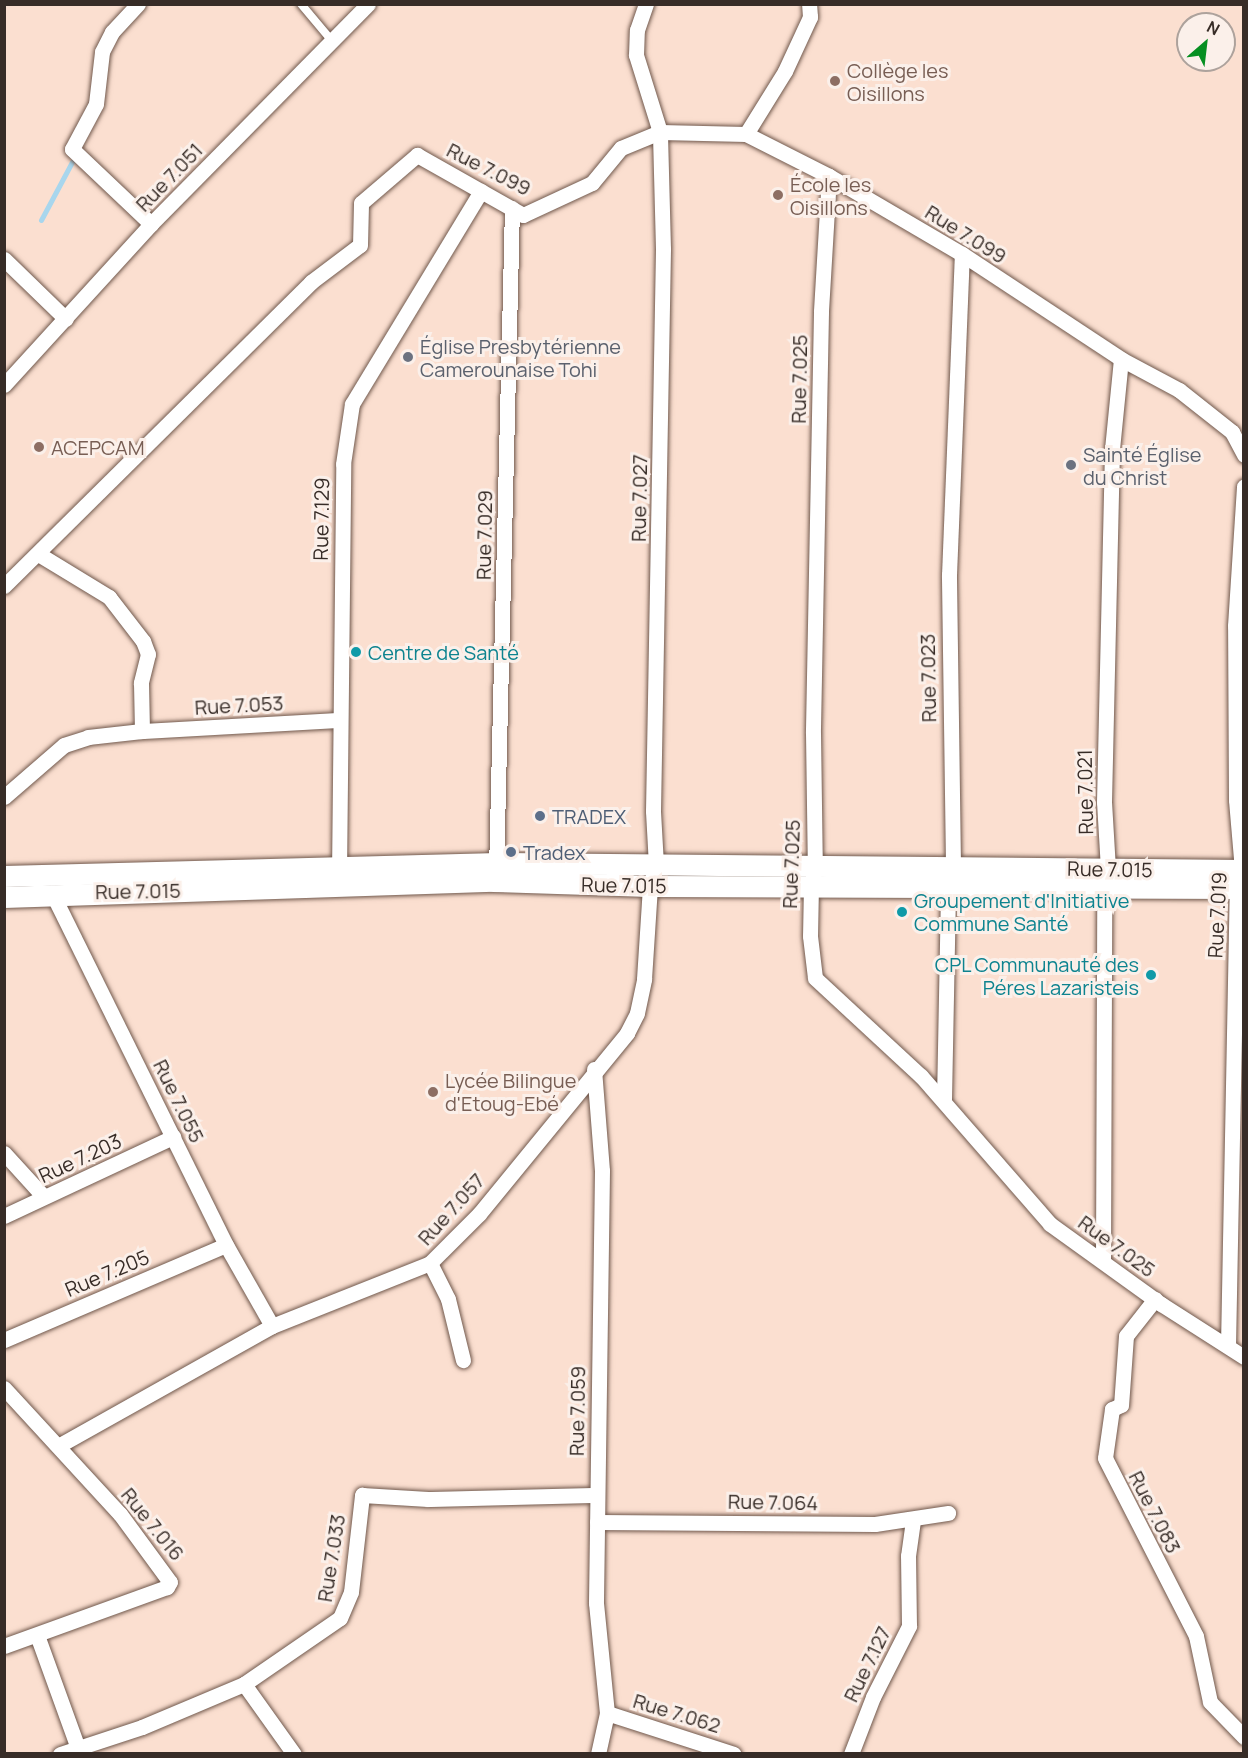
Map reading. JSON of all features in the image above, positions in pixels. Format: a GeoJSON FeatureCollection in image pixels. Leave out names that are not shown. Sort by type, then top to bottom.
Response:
{"type":"FeatureCollection","features":[{"type":"Feature","properties":{"kind":"main road","name":"Rue 7.015"},"geometry":{"type":"LineString","coordinates":[[4,876],[340,875],[496,872],[656,865],[813,877]]}},
{"type":"Feature","properties":{"kind":"main road","name":"Rue 7.015"},"geometry":{"type":"LineString","coordinates":[[496,872],[650,886],[813,877],[951,875],[1241,879]]}},
{"type":"Feature","properties":{"kind":"main road","name":"Rue 7.015"},"geometry":{"type":"LineString","coordinates":[[4,897],[340,875]]}},
{"type":"Feature","properties":{"kind":"street"},"geometry":{"type":"LineString","coordinates":[[138,4],[112,32],[102,52],[96,104],[72,149],[151,224]]}},
{"type":"Feature","properties":{"kind":"street","name":"Rue 7.051"},"geometry":{"type":"LineString","coordinates":[[4,385],[151,224],[368,4]]}},
{"type":"Feature","properties":{"kind":"street"},"geometry":{"type":"LineString","coordinates":[[646,4],[637,30],[636,55],[660,132]]}},
{"type":"Feature","properties":{"kind":"street"},"geometry":{"type":"LineString","coordinates":[[746,134],[785,71],[810,17],[809,4]]}},
{"type":"Feature","properties":{"kind":"street","name":"Rue 7.099"},"geometry":{"type":"LineString","coordinates":[[4,586],[40,555],[311,282],[360,245],[361,203],[417,155],[523,215],[592,183],[621,148],[660,132],[746,134],[829,176],[962,254],[1121,358],[1179,390],[1215,416],[1232,432],[1244,455]]}},
{"type":"Feature","properties":{"kind":"street","name":"Rue 7.027"},"geometry":{"type":"LineString","coordinates":[[650,886],[656,865],[653,811],[663,249],[660,132]]}},
{"type":"Feature","properties":{"kind":"street","name":"Rue 7.025"},"geometry":{"type":"LineString","coordinates":[[829,176],[820,324],[813,733],[812,960],[820,986],[898,1053],[944,1100],[1050,1224],[1155,1299],[1244,1357]]}},
{"type":"Feature","properties":{"kind":"street","name":"Rue 7.129"},"geometry":{"type":"LineString","coordinates":[[340,875],[339,720],[343,465],[352,404],[481,191]]}},
{"type":"Feature","properties":{"kind":"street","name":"Rue 7.029"},"geometry":{"type":"LineString","coordinates":[[496,872],[512,208]]}},
{"type":"Feature","properties":{"kind":"street","name":"Rue 7.023"},"geometry":{"type":"LineString","coordinates":[[944,1100],[951,875],[949,575],[953,390],[962,254]]}},
{"type":"Feature","properties":{"kind":"street"},"geometry":{"type":"LineString","coordinates":[[4,259],[66,319]]}},
{"type":"Feature","properties":{"kind":"street","name":"Rue 7.021"},"geometry":{"type":"LineString","coordinates":[[1103,1261],[1106,878],[1104,802],[1112,449],[1121,358]]}},
{"type":"Feature","properties":{"kind":"street","name":"Rue 7.019"},"geometry":{"type":"LineString","coordinates":[[1228,1346],[1241,879],[1236,800],[1235,626],[1244,486]]}},
{"type":"Feature","properties":{"kind":"street"},"geometry":{"type":"LineString","coordinates":[[40,555],[109,597],[143,641],[148,654],[141,683],[142,731]]}},
{"type":"Feature","properties":{"kind":"street","name":"Rue 7.053"},"geometry":{"type":"LineString","coordinates":[[4,796],[64,745],[88,737],[142,731],[339,720]]}},
{"type":"Feature","properties":{"kind":"street","name":"Rue 7.057"},"geometry":{"type":"LineString","coordinates":[[58,1446],[272,1326],[430,1263],[479,1214],[594,1069],[627,1033],[637,1013],[644,979],[650,886]]}},
{"type":"Feature","properties":{"kind":"street","name":"Rue 7.055"},"geometry":{"type":"LineString","coordinates":[[52,893],[226,1245],[272,1326]]}},
{"type":"Feature","properties":{"kind":"street","name":"Rue 7.059"},"geometry":{"type":"LineString","coordinates":[[594,1069],[602,1171],[595,1494],[596,1603],[607,1713],[598,1754]]}},
{"type":"Feature","properties":{"kind":"street","name":"Rue 7.203"},"geometry":{"type":"LineString","coordinates":[[4,1216],[173,1137]]}},
{"type":"Feature","properties":{"kind":"street"},"geometry":{"type":"LineString","coordinates":[[4,1153],[44,1197]]}},
{"type":"Feature","properties":{"kind":"street","name":"Rue 7.205"},"geometry":{"type":"LineString","coordinates":[[4,1340],[226,1245]]}},
{"type":"Feature","properties":{"kind":"street"},"geometry":{"type":"LineString","coordinates":[[430,1263],[448,1299],[463,1360]]}},
{"type":"Feature","properties":{"kind":"street","name":"Rue 7.083"},"geometry":{"type":"LineString","coordinates":[[1155,1299],[1126,1336],[1121,1405],[1112,1409],[1105,1458],[1196,1636],[1210,1702],[1244,1737]]}},
{"type":"Feature","properties":{"kind":"street","name":"Rue 7.016"},"geometry":{"type":"LineString","coordinates":[[4,1388],[120,1514],[170,1582],[167,1587],[4,1646]]}},
{"type":"Feature","properties":{"kind":"street","name":"Rue 7.033"},"geometry":{"type":"LineString","coordinates":[[60,1754],[142,1727],[244,1684],[340,1618],[348,1606],[362,1495],[428,1499],[595,1494]]}},
{"type":"Feature","properties":{"kind":"street","name":"Rue 7.064"},"geometry":{"type":"LineString","coordinates":[[597,1522],[875,1524],[948,1513]]}},
{"type":"Feature","properties":{"kind":"street","name":"Rue 7.127"},"geometry":{"type":"LineString","coordinates":[[851,1754],[873,1697],[909,1626],[908,1556],[913,1519]]}},
{"type":"Feature","properties":{"kind":"street"},"geometry":{"type":"LineString","coordinates":[[37,1635],[78,1748]]}},
{"type":"Feature","properties":{"kind":"street"},"geometry":{"type":"LineString","coordinates":[[244,1684],[294,1754]]}},
{"type":"Feature","properties":{"kind":"street","name":"Rue 7.062"},"geometry":{"type":"LineString","coordinates":[[607,1713],[734,1754]]}},
{"type":"Feature","properties":{"kind":"lane"},"geometry":{"type":"LineString","coordinates":[[301,4],[332,41]]}},
{"type":"Feature","properties":{"kind":"waterway"},"geometry":{"type":"LineString","coordinates":[[41,220],[72,162]]}},
{"type":"Feature","properties":{"kind":"place","name":"Collège les Oisillons"},"geometry":{"type":"Point","coordinates":[835,81]}},
{"type":"Feature","properties":{"kind":"place","name":"École les Oisillons"},"geometry":{"type":"Point","coordinates":[778,195]}},
{"type":"Feature","properties":{"kind":"place","name":"Église Presbytérienne Camerounaise Tohi"},"geometry":{"type":"Point","coordinates":[408,357]}},
{"type":"Feature","properties":{"kind":"place","name":"ACEPCAM"},"geometry":{"type":"Point","coordinates":[39,447]}},
{"type":"Feature","properties":{"kind":"place","name":"Sainté Église du Christ"},"geometry":{"type":"Point","coordinates":[1071,465]}},
{"type":"Feature","properties":{"kind":"place","name":"Centre de Santé"},"geometry":{"type":"Point","coordinates":[356,652]}},
{"type":"Feature","properties":{"kind":"place","name":"TRADEX"},"geometry":{"type":"Point","coordinates":[540,816]}},
{"type":"Feature","properties":{"kind":"place","name":"Tradex"},"geometry":{"type":"Point","coordinates":[511,852]}},
{"type":"Feature","properties":{"kind":"place","name":"Groupement d'Initiative Commune Santé"},"geometry":{"type":"Point","coordinates":[902,912]}},
{"type":"Feature","properties":{"kind":"place","name":"CPL Communauté des Péres Lazaristeis"},"geometry":{"type":"Point","coordinates":[1151,975]}},
{"type":"Feature","properties":{"kind":"place","name":"Lycée Bilingue d'Etoug-Ebé"},"geometry":{"type":"Point","coordinates":[433,1092]}}]}
